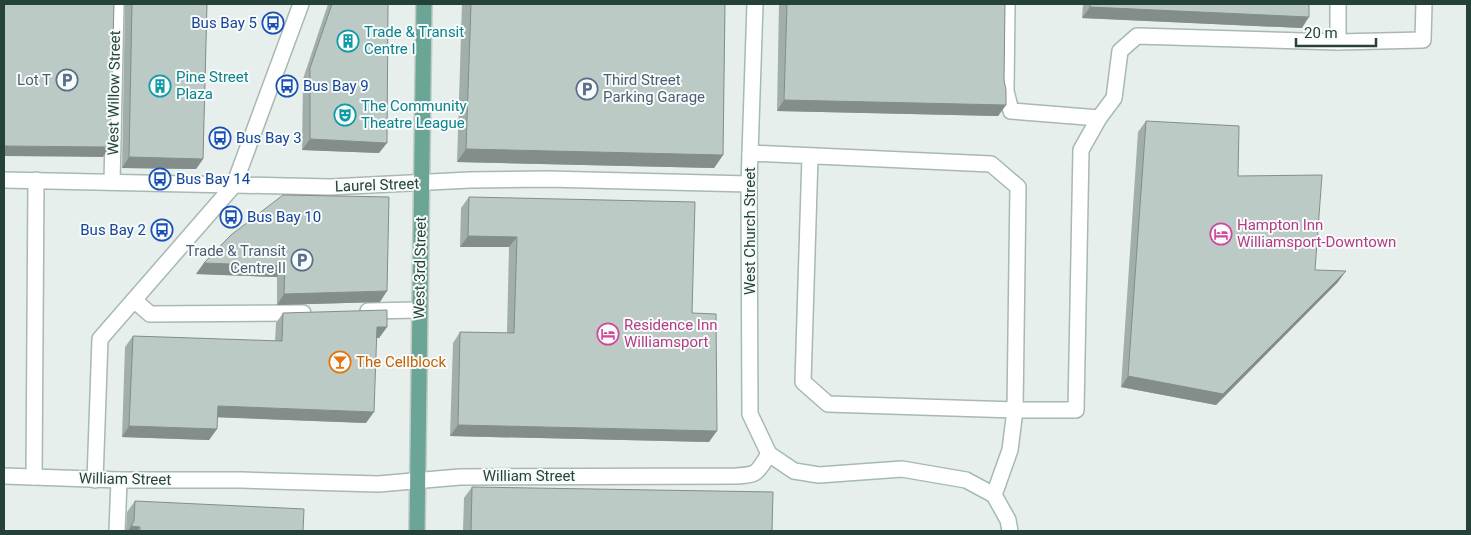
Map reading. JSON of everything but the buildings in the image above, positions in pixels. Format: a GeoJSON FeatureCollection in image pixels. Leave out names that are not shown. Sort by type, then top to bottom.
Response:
{"type":"FeatureCollection","features":[{"type":"Feature","properties":{"kind":"main road","name":"West 3rd Street"},"geometry":{"type":"LineString","coordinates":[[417,531],[419,480],[420,183],[424,4]]}},
{"type":"Feature","properties":{"kind":"street","name":"West Willow Street"},"geometry":{"type":"LineString","coordinates":[[112,182],[116,4]]}},
{"type":"Feature","properties":{"kind":"street"},"geometry":{"type":"LineString","coordinates":[[95,480],[100,339],[234,185],[301,4]]}},
{"type":"Feature","properties":{"kind":"street","name":"West Church Street"},"geometry":{"type":"LineString","coordinates":[[755,4],[749,184],[750,414],[769,454]]}},
{"type":"Feature","properties":{"kind":"street"},"geometry":{"type":"LineString","coordinates":[[1007,4],[1006,91],[1011,111],[1099,118]]}},
{"type":"Feature","properties":{"kind":"street"},"geometry":{"type":"LineString","coordinates":[[1338,4],[1338,42]]}},
{"type":"Feature","properties":{"kind":"street"},"geometry":{"type":"LineString","coordinates":[[810,156],[803,382],[828,404],[1076,410],[1081,150],[1099,118],[1114,98],[1120,50],[1138,36],[1338,42],[1423,40],[1424,4]]}},
{"type":"Feature","properties":{"kind":"street"},"geometry":{"type":"LineString","coordinates":[[750,153],[991,164],[1018,186],[1015,410],[1010,450],[994,495]]}},
{"type":"Feature","properties":{"kind":"street","name":"Laurel Street"},"geometry":{"type":"LineString","coordinates":[[4,180],[330,187],[547,179],[749,184]]}},
{"type":"Feature","properties":{"kind":"street"},"geometry":{"type":"LineString","coordinates":[[34,477],[36,180]]}},
{"type":"Feature","properties":{"kind":"street"},"geometry":{"type":"LineString","coordinates":[[134,300],[150,314],[316,313]]}},
{"type":"Feature","properties":{"kind":"street"},"geometry":{"type":"LineString","coordinates":[[356,311],[419,310]]}},
{"type":"Feature","properties":{"kind":"street"},"geometry":{"type":"LineString","coordinates":[[769,454],[794,471],[811,474],[902,469],[966,480],[994,495],[1008,520],[1010,531]]}},
{"type":"Feature","properties":{"kind":"street","name":"William Street"},"geometry":{"type":"LineString","coordinates":[[4,476],[95,480],[241,480],[378,484],[460,477],[749,476],[756,474],[769,454]]}},
{"type":"Feature","properties":{"kind":"street"},"geometry":{"type":"LineString","coordinates":[[117,531],[119,480]]}},
{"type":"Feature","properties":{"kind":"place","name":"Bus Bay 5"},"geometry":{"type":"Point","coordinates":[273,23]}},
{"type":"Feature","properties":{"kind":"place","name":"Trade & Transit Centre I"},"geometry":{"type":"Point","coordinates":[348,41]}},
{"type":"Feature","properties":{"kind":"place","name":"Lot T"},"geometry":{"type":"Point","coordinates":[67,80]}},
{"type":"Feature","properties":{"kind":"place","name":"Pine Street Plaza"},"geometry":{"type":"Point","coordinates":[160,86]}},
{"type":"Feature","properties":{"kind":"place","name":"Bus Bay 9"},"geometry":{"type":"Point","coordinates":[287,86]}},
{"type":"Feature","properties":{"kind":"place","name":"Third Street Parking Garage"},"geometry":{"type":"Point","coordinates":[587,89]}},
{"type":"Feature","properties":{"kind":"place","name":"The Community Theatre League"},"geometry":{"type":"Point","coordinates":[345,115]}},
{"type":"Feature","properties":{"kind":"place","name":"Bus Bay 3"},"geometry":{"type":"Point","coordinates":[220,138]}},
{"type":"Feature","properties":{"kind":"place","name":"Bus Bay 14"},"geometry":{"type":"Point","coordinates":[160,179]}},
{"type":"Feature","properties":{"kind":"place","name":"Bus Bay 10"},"geometry":{"type":"Point","coordinates":[231,217]}},
{"type":"Feature","properties":{"kind":"place","name":"Bus Bay 2"},"geometry":{"type":"Point","coordinates":[162,230]}},
{"type":"Feature","properties":{"kind":"place","name":"Hampton Inn Williamsport-Downtown"},"geometry":{"type":"Point","coordinates":[1221,234]}},
{"type":"Feature","properties":{"kind":"place","name":"Trade & Transit Centre II"},"geometry":{"type":"Point","coordinates":[302,260]}},
{"type":"Feature","properties":{"kind":"place","name":"Residence Inn Williamsport"},"geometry":{"type":"Point","coordinates":[608,334]}},
{"type":"Feature","properties":{"kind":"place","name":"The Cellblock"},"geometry":{"type":"Point","coordinates":[340,362]}}]}
